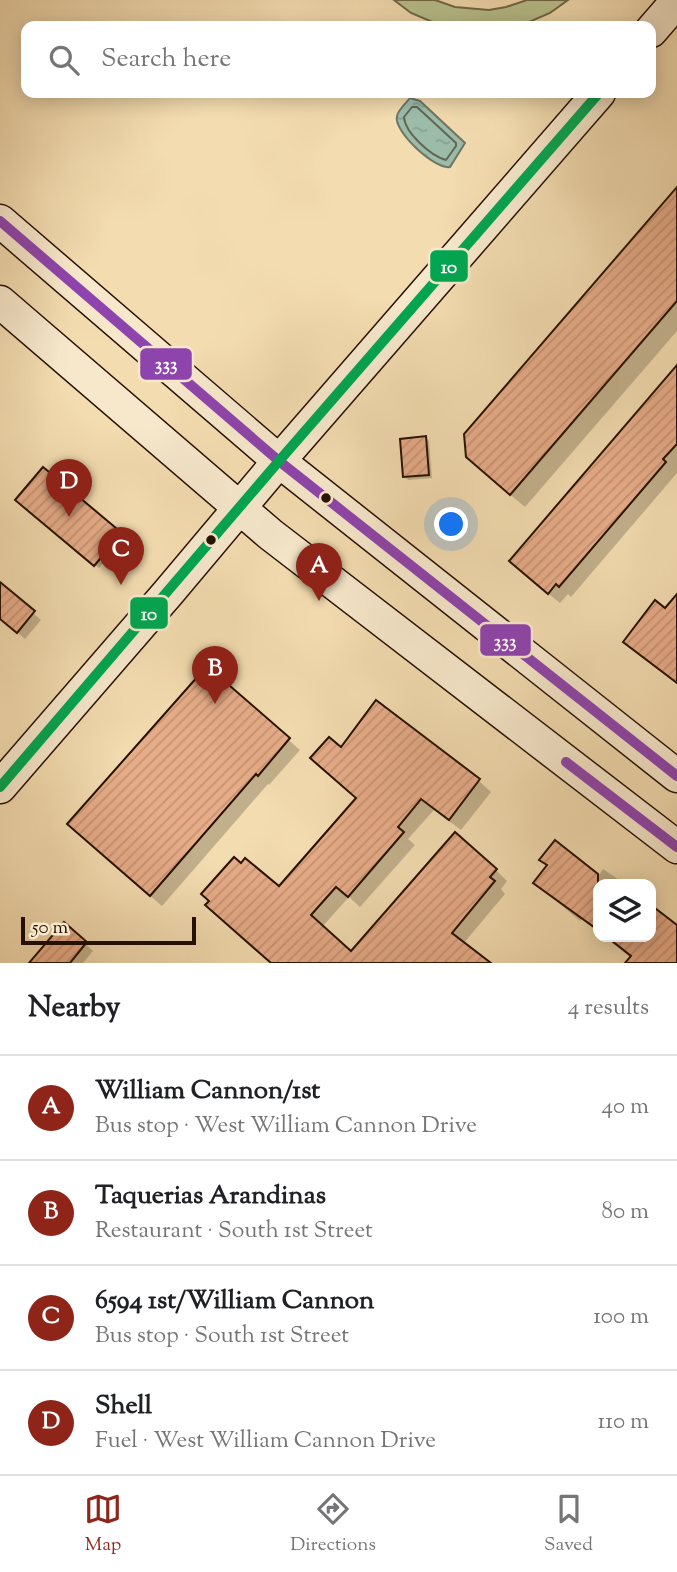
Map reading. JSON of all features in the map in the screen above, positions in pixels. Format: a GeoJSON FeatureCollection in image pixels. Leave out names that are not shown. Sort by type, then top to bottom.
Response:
{"type":"FeatureCollection","features":[{"type":"Feature","properties":{"kind":"main road"},"geometry":{"type":"LineString","coordinates":[[656,26],[677,1]]}},
{"type":"Feature","properties":{"kind":"main road"},"geometry":{"type":"LineString","coordinates":[[0,787],[595,98]]}},
{"type":"Feature","properties":{"kind":"main road"},"geometry":{"type":"LineString","coordinates":[[0,220],[279,461],[677,776]]}},
{"type":"Feature","properties":{"kind":"main road"},"geometry":{"type":"LineString","coordinates":[[0,302],[240,508],[371,613],[677,847]]}},
{"type":"Feature","properties":{"kind":"green space"},"geometry":{"type":"Polygon","coordinates":[[[394,0],[435,0],[455,7],[489,10],[527,0],[568,0],[550,13],[532,21],[430,21],[411,13],[394,0]]]}},
{"type":"Feature","properties":{"kind":"water"},"geometry":{"type":"Polygon","coordinates":[[[410,98],[420,101],[465,143],[450,167],[426,156],[401,131],[397,116],[410,98]]]}},
{"type":"Feature","properties":{"kind":"building"},"geometry":{"type":"Polygon","coordinates":[[[677,187],[677,301],[510,495],[466,457],[464,434],[677,187]]]}},
{"type":"Feature","properties":{"kind":"building"},"geometry":{"type":"Polygon","coordinates":[[[677,365],[677,444],[663,459],[666,462],[559,587],[556,584],[548,594],[509,561],[677,365]]]}},
{"type":"Feature","properties":{"kind":"building"},"geometry":{"type":"Polygon","coordinates":[[[426,436],[429,475],[403,477],[400,439],[426,436]]]}},
{"type":"Feature","properties":{"kind":"building"},"geometry":{"type":"Polygon","coordinates":[[[43,467],[122,533],[94,566],[15,500],[43,467]]]}},
{"type":"Feature","properties":{"kind":"building"},"geometry":{"type":"Polygon","coordinates":[[[0,582],[35,611],[17,633],[0,619],[0,582]]]}},
{"type":"Feature","properties":{"kind":"building"},"geometry":{"type":"Polygon","coordinates":[[[677,594],[677,683],[623,642],[655,600],[665,608],[677,594]]]}},
{"type":"Feature","properties":{"kind":"building"},"geometry":{"type":"Polygon","coordinates":[[[207,666],[290,738],[150,896],[67,824],[207,666]]]}},
{"type":"Feature","properties":{"kind":"building"},"geometry":{"type":"Polygon","coordinates":[[[376,700],[480,779],[449,820],[421,799],[398,827],[404,832],[348,897],[336,887],[311,915],[351,951],[455,832],[497,869],[490,877],[495,881],[452,933],[491,963],[271,963],[205,905],[209,901],[201,894],[234,857],[241,863],[245,858],[279,886],[356,798],[310,758],[329,737],[341,747],[376,700]]]}},
{"type":"Feature","properties":{"kind":"building"},"geometry":{"type":"Polygon","coordinates":[[[555,840],[598,874],[598,879],[593,879],[593,926],[533,883],[547,865],[539,860],[555,840]]]}},
{"type":"Feature","properties":{"kind":"building"},"geometry":{"type":"Polygon","coordinates":[[[656,909],[677,925],[677,963],[625,963],[631,956],[613,942],[656,942],[656,909]]]}},
{"type":"Feature","properties":{"kind":"building"},"geometry":{"type":"Polygon","coordinates":[[[64,922],[87,942],[70,963],[29,963],[64,922]]]}},
{"type":"Feature","properties":{"kind":"transit line","name":"10"},"geometry":{"type":"LineString","coordinates":[[0,787],[595,98]]}},
{"type":"Feature","properties":{"kind":"transit line","name":"333"},"geometry":{"type":"LineString","coordinates":[[0,221],[279,461],[677,776]]}},
{"type":"Feature","properties":{"kind":"transit line","name":"333"},"geometry":{"type":"LineString","coordinates":[[566,762],[677,847]]}},
{"type":"Feature","properties":{"kind":"place","name":"Shell"},"geometry":{"type":"Point","coordinates":[69,517]}},
{"type":"Feature","properties":{"kind":"place","name":"6594 1st/William Cannon"},"geometry":{"type":"Point","coordinates":[121,585]}},
{"type":"Feature","properties":{"kind":"place","name":"William Cannon/1st"},"geometry":{"type":"Point","coordinates":[319,601]}},
{"type":"Feature","properties":{"kind":"place","name":"Taquerias Arandinas"},"geometry":{"type":"Point","coordinates":[215,704]}}]}
